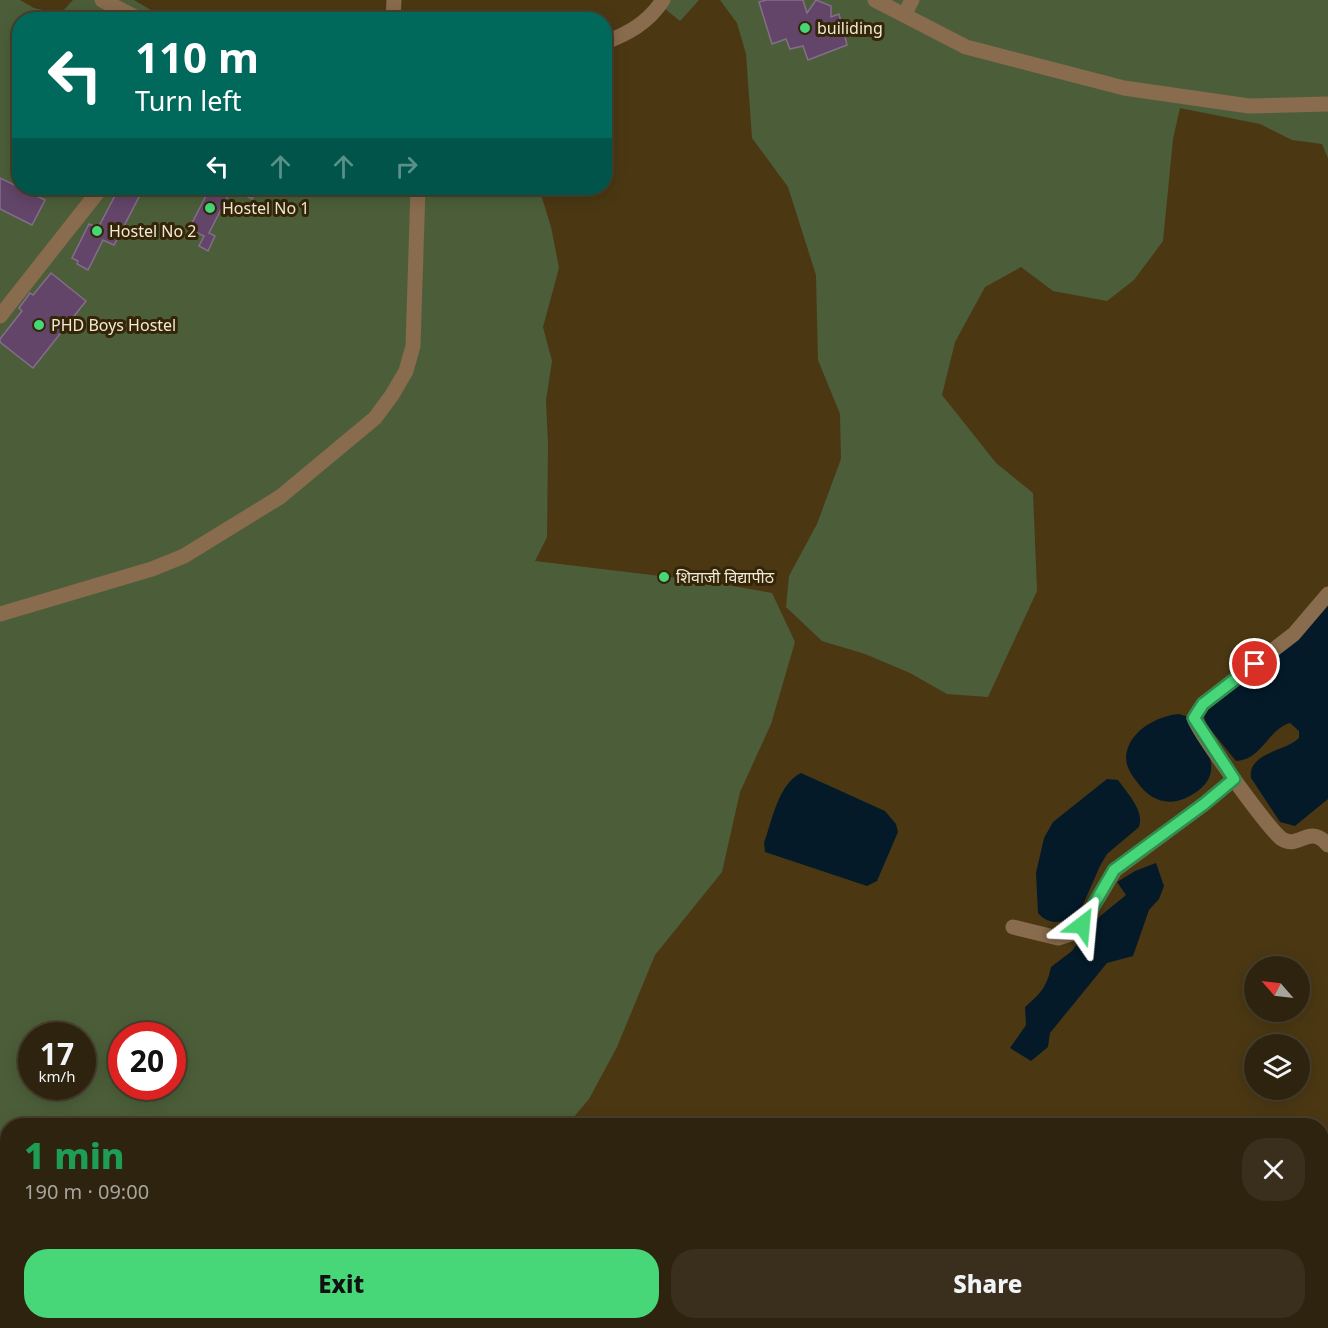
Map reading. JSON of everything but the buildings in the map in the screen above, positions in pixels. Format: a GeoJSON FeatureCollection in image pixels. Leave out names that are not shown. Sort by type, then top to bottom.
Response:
{"type":"FeatureCollection","features":[{"type":"Feature","properties":{"kind":"street"},"geometry":{"type":"LineString","coordinates":[[102,0],[125,12]]}},
{"type":"Feature","properties":{"kind":"street"},"geometry":{"type":"LineString","coordinates":[[612,40],[631,32],[646,21],[663,0]]}},
{"type":"Feature","properties":{"kind":"street"},"geometry":{"type":"LineString","coordinates":[[875,0],[966,47],[1124,88],[1249,106],[1328,104]]}},
{"type":"Feature","properties":{"kind":"street"},"geometry":{"type":"LineString","coordinates":[[904,15],[912,0]]}},
{"type":"Feature","properties":{"kind":"street"},"geometry":{"type":"LineString","coordinates":[[0,316],[95,195]]}},
{"type":"Feature","properties":{"kind":"street"},"geometry":{"type":"LineString","coordinates":[[0,614],[152,569],[184,556],[280,497],[375,418],[406,371],[413,346],[417,195]]}},
{"type":"Feature","properties":{"kind":"street"},"geometry":{"type":"LineString","coordinates":[[1328,594],[1294,634],[1197,711],[1194,718],[1234,779],[1280,838],[1294,842],[1312,835],[1322,838],[1328,845]]}},
{"type":"Feature","properties":{"kind":"street"},"geometry":{"type":"LineString","coordinates":[[1013,927],[1058,938],[1074,933],[1082,925],[1114,870],[1234,779]]}},
{"type":"Feature","properties":{"kind":"shaded area","name":"शिवाजी विद्यापीठ"},"geometry":{"type":"Polygon","coordinates":[[[0,0],[1328,0],[1328,1118],[0,1118],[0,0]]]}},
{"type":"Feature","properties":{"kind":"green space"},"geometry":{"type":"Polygon","coordinates":[[[0,0],[20,0],[34,8],[51,12],[12,12],[12,195],[541,195],[551,227],[559,268],[543,327],[552,361],[546,400],[547,537],[535,561],[710,582],[772,593],[795,642],[771,724],[740,792],[722,872],[655,955],[617,1047],[589,1099],[573,1118],[0,1118],[0,0]]]}},
{"type":"Feature","properties":{"kind":"green space"},"geometry":{"type":"Polygon","coordinates":[[[73,0],[134,0],[154,12],[62,12],[73,0]]]}},
{"type":"Feature","properties":{"kind":"green space"},"geometry":{"type":"Polygon","coordinates":[[[654,0],[699,0],[680,21],[654,0]]]}},
{"type":"Feature","properties":{"kind":"green space"},"geometry":{"type":"Polygon","coordinates":[[[720,0],[1328,0],[1328,158],[1322,144],[1292,140],[1260,124],[1180,108],[1173,139],[1163,241],[1134,280],[1107,301],[1053,291],[1021,267],[985,287],[955,342],[942,395],[996,463],[1033,493],[1037,591],[988,697],[947,694],[910,673],[865,654],[822,641],[786,607],[789,576],[817,524],[841,459],[840,414],[818,360],[816,275],[788,187],[752,138],[746,54],[737,23],[720,0]]]}},
{"type":"Feature","properties":{"kind":"water"},"geometry":{"type":"Polygon","coordinates":[[[1328,600],[1328,799],[1295,826],[1280,822],[1251,778],[1251,770],[1261,758],[1299,738],[1299,731],[1290,723],[1282,726],[1259,750],[1245,759],[1236,761],[1206,724],[1203,711],[1328,600]]]}},
{"type":"Feature","properties":{"kind":"water"},"geometry":{"type":"Polygon","coordinates":[[[1179,714],[1189,717],[1205,745],[1209,754],[1211,773],[1207,782],[1190,796],[1182,800],[1165,801],[1143,790],[1129,770],[1126,757],[1132,740],[1145,726],[1170,715],[1179,714]]]}},
{"type":"Feature","properties":{"kind":"water"},"geometry":{"type":"Polygon","coordinates":[[[801,773],[885,811],[896,824],[898,832],[877,881],[867,886],[765,852],[764,843],[781,794],[793,778],[801,773]]]}},
{"type":"Feature","properties":{"kind":"water"},"geometry":{"type":"Polygon","coordinates":[[[1107,779],[1118,780],[1130,796],[1140,815],[1139,827],[1107,854],[1078,916],[1062,922],[1047,920],[1038,913],[1036,873],[1044,838],[1053,822],[1107,779]]]}},
{"type":"Feature","properties":{"kind":"water"},"geometry":{"type":"Polygon","coordinates":[[[1156,863],[1164,886],[1159,899],[1149,910],[1133,956],[1107,963],[1050,1033],[1048,1047],[1031,1061],[1010,1048],[1026,1025],[1025,1007],[1042,990],[1051,967],[1072,951],[1093,922],[1126,895],[1117,882],[1135,871],[1156,863]]]}},
{"type":"Feature","properties":{"kind":"place","name":"builiding"},"geometry":{"type":"Point","coordinates":[805,28]}},
{"type":"Feature","properties":{"kind":"place","name":"Hostel No 1"},"geometry":{"type":"Point","coordinates":[210,208]}},
{"type":"Feature","properties":{"kind":"place","name":"Hostel No 2"},"geometry":{"type":"Point","coordinates":[97,231]}},
{"type":"Feature","properties":{"kind":"place","name":"PHD Boys Hostel"},"geometry":{"type":"Point","coordinates":[39,325]}},
{"type":"Feature","properties":{"kind":"place","name":"शिवाजी विद्यापीठ"},"geometry":{"type":"Point","coordinates":[664,577]}},
{"type":"Feature","properties":{"kind":"route"},"geometry":{"type":"LineString","coordinates":[[1082,925],[1114,870],[1234,779],[1194,718],[1203,704],[1255,664]]}}]}
